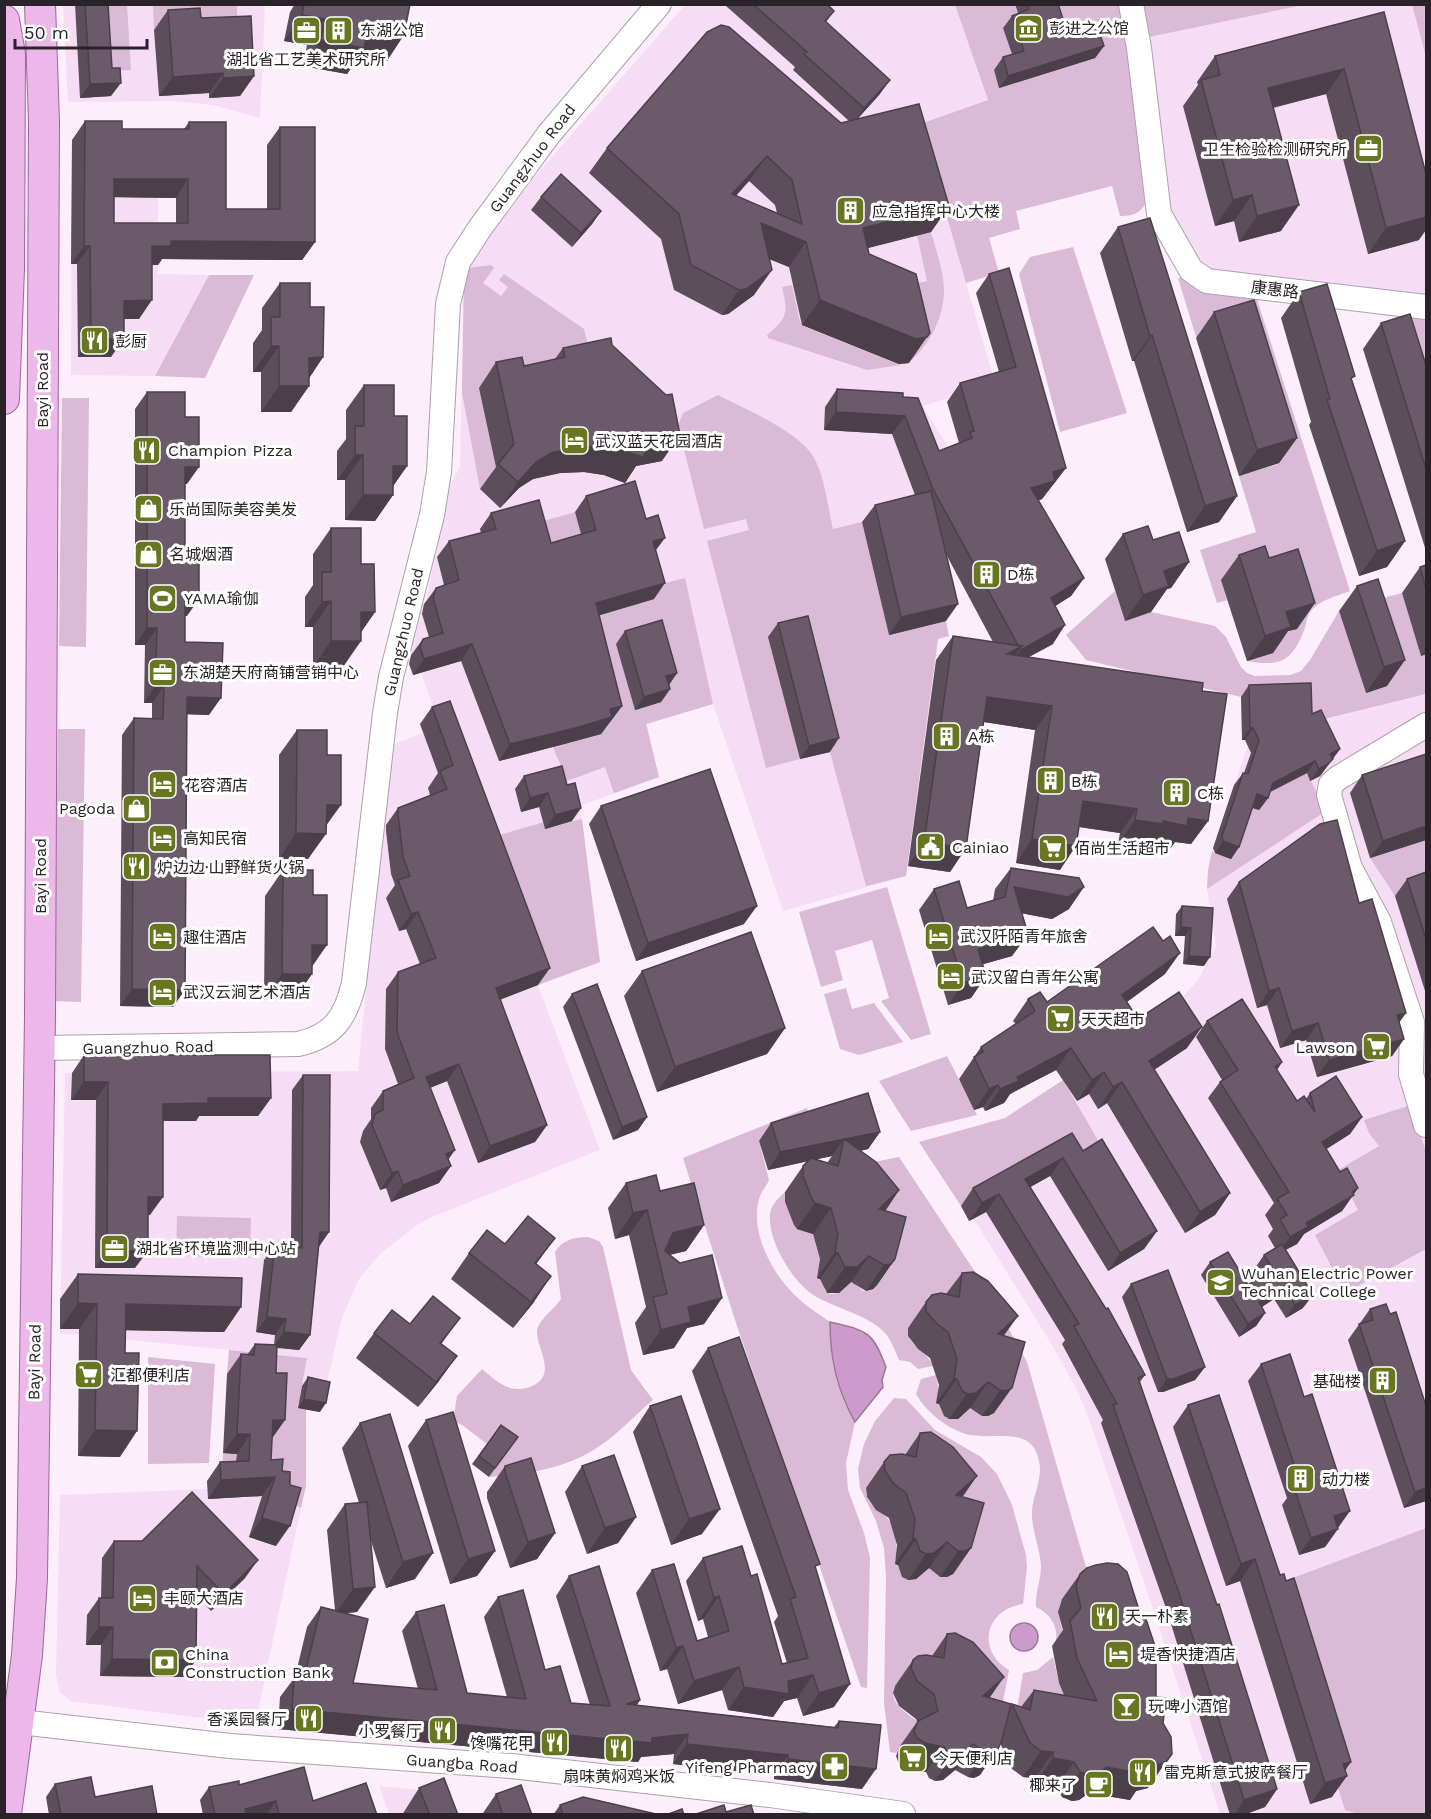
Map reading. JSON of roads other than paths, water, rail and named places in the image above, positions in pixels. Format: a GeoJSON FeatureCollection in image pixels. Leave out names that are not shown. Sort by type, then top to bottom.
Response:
{"type":"FeatureCollection","features":[{"type":"Feature","properties":{"kind":"main road"},"geometry":{"type":"LineString","coordinates":[[4,399],[7,269],[7,4]]}},
{"type":"Feature","properties":{"kind":"main road","name":"Bayi Road"},"geometry":{"type":"LineString","coordinates":[[6,1815],[20,1722],[32,1578],[39,1048],[44,133],[39,13]]}},
{"type":"Feature","properties":{"kind":"street","name":"Guangzhuo Road"},"geometry":{"type":"LineString","coordinates":[[39,1048],[298,1044],[318,1038],[329,1031],[344,1014],[354,982],[390,686],[432,514],[439,472],[448,304],[458,262],[549,134],[659,4]]}},
{"type":"Feature","properties":{"kind":"street","name":"康惠路"},"geometry":{"type":"LineString","coordinates":[[1131,4],[1139,48],[1159,214],[1191,270],[1207,281],[1426,307]]}},
{"type":"Feature","properties":{"kind":"street"},"geometry":{"type":"LineString","coordinates":[[1426,725],[1338,777],[1331,784],[1330,789],[1331,804],[1350,868],[1379,922],[1419,1020],[1411,1074],[1426,1125]]}},
{"type":"Feature","properties":{"kind":"street","name":"Guangba Road"},"geometry":{"type":"LineString","coordinates":[[20,1722],[230,1746],[511,1766],[770,1795],[903,1815]]}},
{"type":"Feature","properties":{"kind":"place","name":"彭进之公馆"},"geometry":{"type":"Point","coordinates":[1028,28]}},
{"type":"Feature","properties":{"kind":"place","name":"东湖公馆"},"geometry":{"type":"Point","coordinates":[339,30]}},
{"type":"Feature","properties":{"kind":"place","name":"湖北省工艺美术研究所"},"geometry":{"type":"Point","coordinates":[306,31]}},
{"type":"Feature","properties":{"kind":"place","name":"卫生检验检测研究所"},"geometry":{"type":"Point","coordinates":[1368,149]}},
{"type":"Feature","properties":{"kind":"place","name":"应急指挥中心大楼"},"geometry":{"type":"Point","coordinates":[851,211]}},
{"type":"Feature","properties":{"kind":"place","name":"彭厨"},"geometry":{"type":"Point","coordinates":[94,341]}},
{"type":"Feature","properties":{"kind":"place","name":"武汉蓝天花园酒店"},"geometry":{"type":"Point","coordinates":[574,441]}},
{"type":"Feature","properties":{"kind":"place","name":"Champion Pizza"},"geometry":{"type":"Point","coordinates":[147,450]}},
{"type":"Feature","properties":{"kind":"place","name":"乐尚国际美容美发"},"geometry":{"type":"Point","coordinates":[148,509]}},
{"type":"Feature","properties":{"kind":"place","name":"名城烟酒"},"geometry":{"type":"Point","coordinates":[148,554]}},
{"type":"Feature","properties":{"kind":"place","name":"D栋"},"geometry":{"type":"Point","coordinates":[986,574]}},
{"type":"Feature","properties":{"kind":"place","name":"YAMA瑜伽"},"geometry":{"type":"Point","coordinates":[163,598]}},
{"type":"Feature","properties":{"kind":"place","name":"东湖楚天府商铺营销中心"},"geometry":{"type":"Point","coordinates":[162,672]}},
{"type":"Feature","properties":{"kind":"place","name":"A栋"},"geometry":{"type":"Point","coordinates":[947,736]}},
{"type":"Feature","properties":{"kind":"place","name":"B栋"},"geometry":{"type":"Point","coordinates":[1050,781]}},
{"type":"Feature","properties":{"kind":"place","name":"花容酒店"},"geometry":{"type":"Point","coordinates":[163,785]}},
{"type":"Feature","properties":{"kind":"place","name":"C栋"},"geometry":{"type":"Point","coordinates":[1176,793]}},
{"type":"Feature","properties":{"kind":"place","name":"Pagoda"},"geometry":{"type":"Point","coordinates":[136,808]}},
{"type":"Feature","properties":{"kind":"place","name":"高知民宿"},"geometry":{"type":"Point","coordinates":[162,838]}},
{"type":"Feature","properties":{"kind":"place","name":"Cainiao"},"geometry":{"type":"Point","coordinates":[931,847]}},
{"type":"Feature","properties":{"kind":"place","name":"佰尚生活超市"},"geometry":{"type":"Point","coordinates":[1053,848]}},
{"type":"Feature","properties":{"kind":"place","name":"炉边边·山野鲜货火锅"},"geometry":{"type":"Point","coordinates":[136,867]}},
{"type":"Feature","properties":{"kind":"place","name":"武汉阡陌青年旅舍"},"geometry":{"type":"Point","coordinates":[939,936]}},
{"type":"Feature","properties":{"kind":"place","name":"趣住酒店"},"geometry":{"type":"Point","coordinates":[162,937]}},
{"type":"Feature","properties":{"kind":"place","name":"武汉留白青年公寓"},"geometry":{"type":"Point","coordinates":[950,977]}},
{"type":"Feature","properties":{"kind":"place","name":"武汉云涧艺术酒店"},"geometry":{"type":"Point","coordinates":[162,992]}},
{"type":"Feature","properties":{"kind":"place","name":"天天超市"},"geometry":{"type":"Point","coordinates":[1060,1019]}},
{"type":"Feature","properties":{"kind":"place","name":"Lawson"},"geometry":{"type":"Point","coordinates":[1376,1047]}},
{"type":"Feature","properties":{"kind":"place","name":"湖北省环境监测中心站"},"geometry":{"type":"Point","coordinates":[115,1248]}},
{"type":"Feature","properties":{"kind":"place","name":"Wuhan Electric Power Technical College"},"geometry":{"type":"Point","coordinates":[1220,1282]}},
{"type":"Feature","properties":{"kind":"place","name":"汇都便利店"},"geometry":{"type":"Point","coordinates":[89,1375]}},
{"type":"Feature","properties":{"kind":"place","name":"基础楼"},"geometry":{"type":"Point","coordinates":[1382,1381]}},
{"type":"Feature","properties":{"kind":"place","name":"动力楼"},"geometry":{"type":"Point","coordinates":[1301,1479]}},
{"type":"Feature","properties":{"kind":"place","name":"丰颐大酒店"},"geometry":{"type":"Point","coordinates":[143,1598]}},
{"type":"Feature","properties":{"kind":"place","name":"天一朴素"},"geometry":{"type":"Point","coordinates":[1104,1616]}},
{"type":"Feature","properties":{"kind":"place","name":"堤香快捷酒店"},"geometry":{"type":"Point","coordinates":[1119,1654]}},
{"type":"Feature","properties":{"kind":"place","name":"China Construction Bank"},"geometry":{"type":"Point","coordinates":[164,1663]}},
{"type":"Feature","properties":{"kind":"place","name":"玩啤小酒馆"},"geometry":{"type":"Point","coordinates":[1127,1706]}},
{"type":"Feature","properties":{"kind":"place","name":"香溪园餐厅"},"geometry":{"type":"Point","coordinates":[308,1719]}},
{"type":"Feature","properties":{"kind":"place","name":"小罗餐厅"},"geometry":{"type":"Point","coordinates":[443,1731]}},
{"type":"Feature","properties":{"kind":"place","name":"馋嘴花甲"},"geometry":{"type":"Point","coordinates":[555,1743]}},
{"type":"Feature","properties":{"kind":"place","name":"扇味黄焖鸡米饭"},"geometry":{"type":"Point","coordinates":[619,1748]}},
{"type":"Feature","properties":{"kind":"place","name":"今天便利店"},"geometry":{"type":"Point","coordinates":[912,1758]}},
{"type":"Feature","properties":{"kind":"place","name":"Yifeng Pharmacy"},"geometry":{"type":"Point","coordinates":[835,1767]}},
{"type":"Feature","properties":{"kind":"place","name":"雷克斯意式披萨餐厅"},"geometry":{"type":"Point","coordinates":[1143,1772]}},
{"type":"Feature","properties":{"kind":"place","name":"椰来了"},"geometry":{"type":"Point","coordinates":[1098,1785]}}]}
